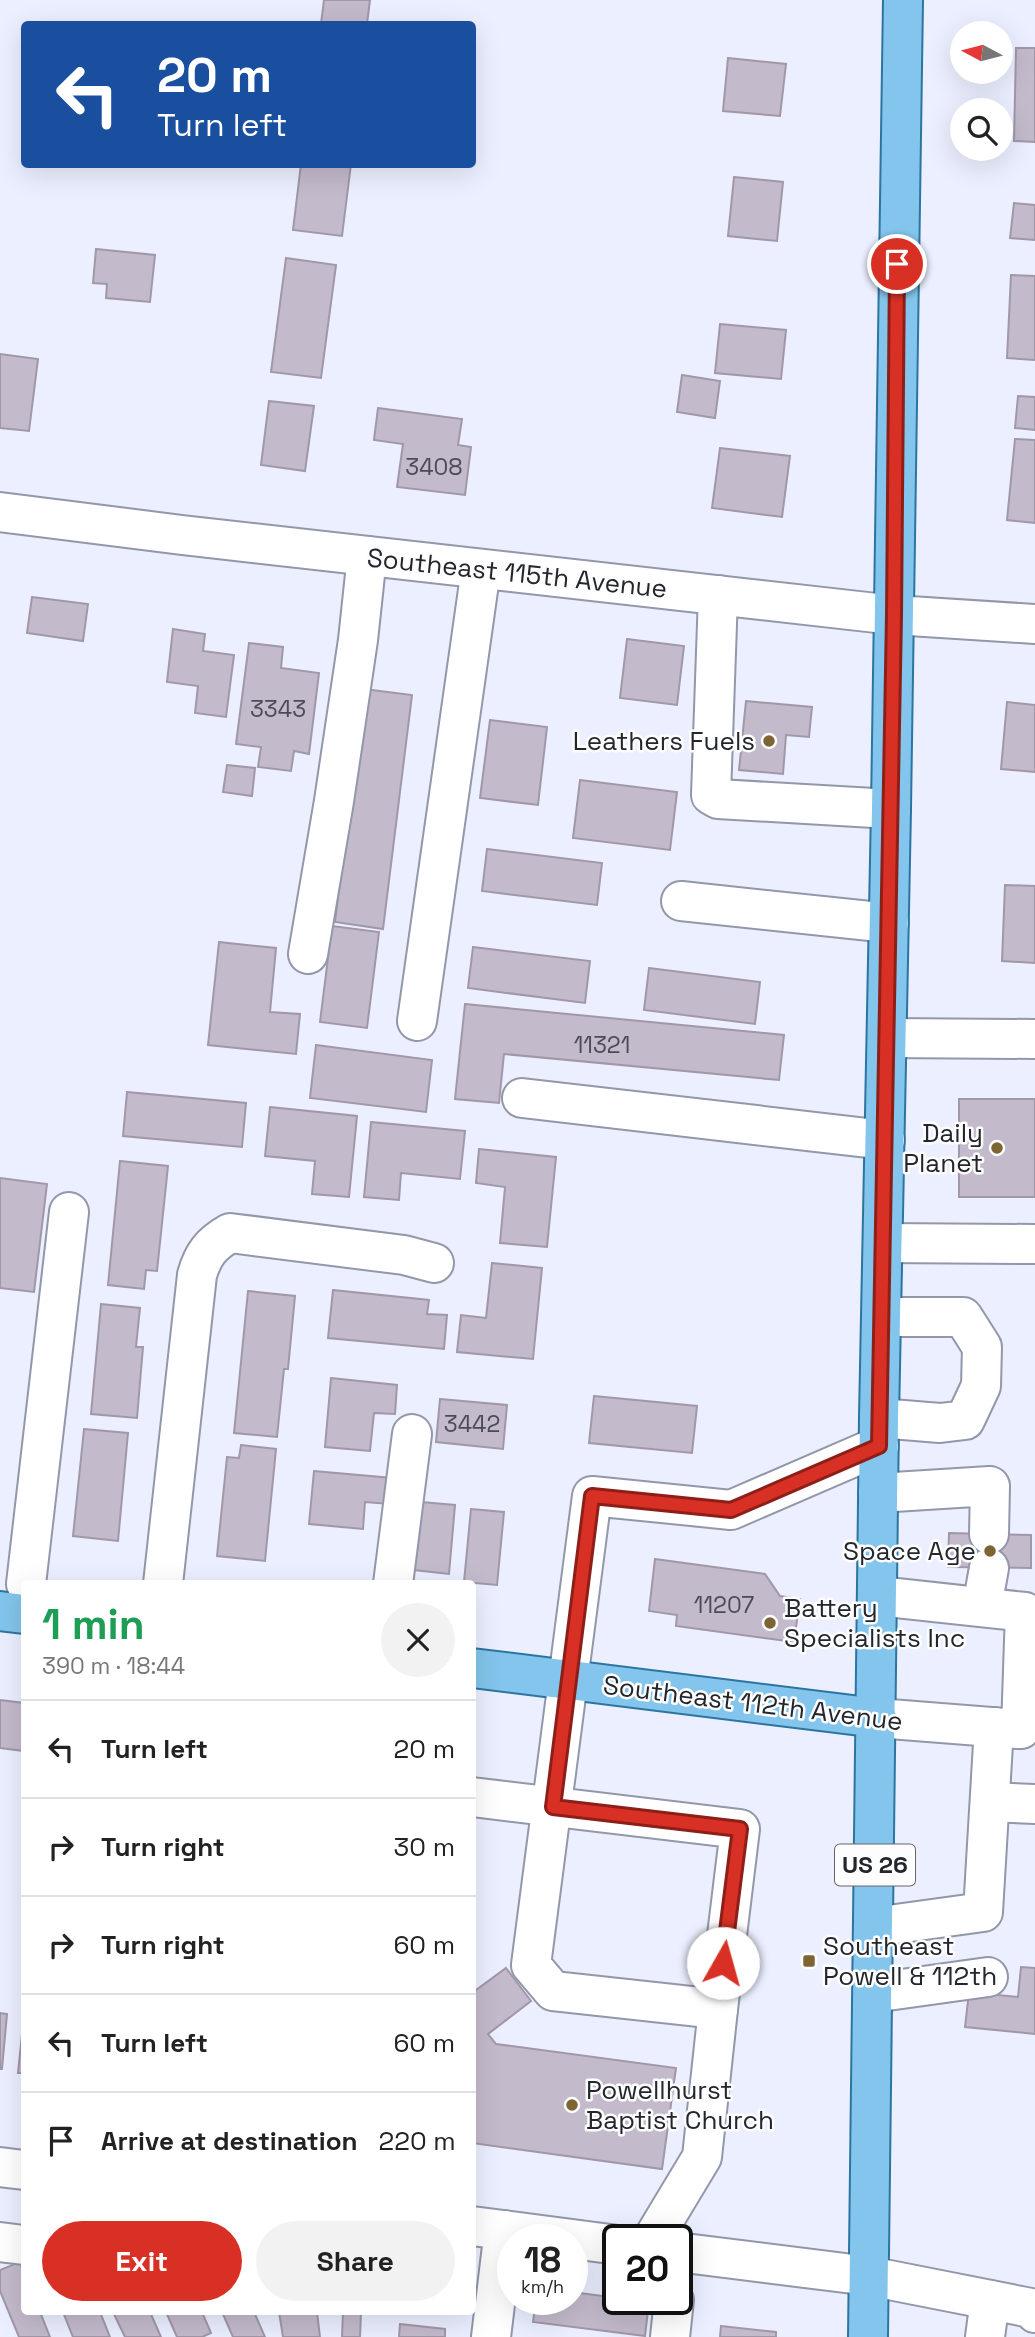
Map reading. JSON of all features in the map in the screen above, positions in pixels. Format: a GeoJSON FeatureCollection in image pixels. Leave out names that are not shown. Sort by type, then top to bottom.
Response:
{"type":"FeatureCollection","features":[{"type":"Feature","properties":{"kind":"main road","name":"US 26"},"geometry":{"type":"LineString","coordinates":[[868,2337],[878,1493],[902,0]]}},
{"type":"Feature","properties":{"kind":"main road","name":"Southeast 112th Avenue"},"geometry":{"type":"LineString","coordinates":[[476,1669],[877,1718]]}},
{"type":"Feature","properties":{"kind":"street","name":"Southeast 115th Avenue"},"geometry":{"type":"LineString","coordinates":[[0,512],[182,536],[894,615],[1035,624]]}},
{"type":"Feature","properties":{"kind":"street"},"geometry":{"type":"LineString","coordinates":[[308,954],[358,640],[367,556]]}},
{"type":"Feature","properties":{"kind":"street"},"geometry":{"type":"LineString","coordinates":[[417,1021],[481,569]]}},
{"type":"Feature","properties":{"kind":"street"},"geometry":{"type":"LineString","coordinates":[[718,595],[711,795],[718,799],[891,809]]}},
{"type":"Feature","properties":{"kind":"street"},"geometry":{"type":"LineString","coordinates":[[681,901],[889,923]]}},
{"type":"Feature","properties":{"kind":"street"},"geometry":{"type":"LineString","coordinates":[[887,1038],[1035,1039]]}},
{"type":"Feature","properties":{"kind":"street"},"geometry":{"type":"LineString","coordinates":[[522,1098],[885,1140]]}},
{"type":"Feature","properties":{"kind":"street"},"geometry":{"type":"LineString","coordinates":[[23,1580],[69,1212]]}},
{"type":"Feature","properties":{"kind":"street"},"geometry":{"type":"LineString","coordinates":[[163,1580],[197,1275],[211,1245],[230,1233],[404,1255],[434,1263]]}},
{"type":"Feature","properties":{"kind":"street"},"geometry":{"type":"LineString","coordinates":[[883,1243],[1035,1244]]}},
{"type":"Feature","properties":{"kind":"street"},"geometry":{"type":"LineString","coordinates":[[718,2009],[553,1991],[531,1965],[592,1496],[731,1510],[879,1432],[965,1420],[981,1386],[982,1348],[963,1317],[881,1317]]}},
{"type":"Feature","properties":{"kind":"street"},"geometry":{"type":"LineString","coordinates":[[394,1580],[412,1433]]}},
{"type":"Feature","properties":{"kind":"street"},"geometry":{"type":"LineString","coordinates":[[878,1493],[990,1486],[989,1551],[982,1607]]}},
{"type":"Feature","properties":{"kind":"street"},"geometry":{"type":"LineString","coordinates":[[874,1927],[983,1912],[990,1802],[1017,1729],[1025,1612],[878,1596]]}},
{"type":"Feature","properties":{"kind":"street","name":"Southeast 112th Avenue"},"geometry":{"type":"LineString","coordinates":[[877,1718],[1017,1729]]}},
{"type":"Feature","properties":{"kind":"street"},"geometry":{"type":"LineString","coordinates":[[476,1797],[740,1829],[702,2157],[662,2224]]}},
{"type":"Feature","properties":{"kind":"street"},"geometry":{"type":"LineString","coordinates":[[990,1802],[1035,1804]]}},
{"type":"Feature","properties":{"kind":"street"},"geometry":{"type":"LineString","coordinates":[[873,1993],[988,1977]]}},
{"type":"Feature","properties":{"kind":"street"},"geometry":{"type":"LineString","coordinates":[[0,2167],[21,2170]]}},
{"type":"Feature","properties":{"kind":"street"},"geometry":{"type":"LineString","coordinates":[[491,2337],[488,2228],[602,2243]]}},
{"type":"Feature","properties":{"kind":"street"},"geometry":{"type":"LineString","coordinates":[[0,2242],[21,2245]]}},
{"type":"Feature","properties":{"kind":"street"},"geometry":{"type":"LineString","coordinates":[[693,2254],[869,2276],[1031,2308],[1035,2313]]}},
{"type":"Feature","properties":{"kind":"street"},"geometry":{"type":"LineString","coordinates":[[985,2337],[990,2300]]}},
{"type":"Feature","properties":{"kind":"street"},"geometry":{"type":"LineString","coordinates":[[670,2337],[672,2315]]}},
{"type":"Feature","properties":{"kind":"building"},"geometry":{"type":"Polygon","coordinates":[[[324,0],[370,0],[367,21],[321,21],[324,0]]]}},
{"type":"Feature","properties":{"kind":"building"},"geometry":{"type":"Polygon","coordinates":[[[1016,48],[1035,48],[1035,142],[1014,141],[1016,48]]]}},
{"type":"Feature","properties":{"kind":"building"},"geometry":{"type":"Polygon","coordinates":[[[728,58],[786,64],[780,116],[723,111],[728,58]]]}},
{"type":"Feature","properties":{"kind":"building"},"geometry":{"type":"Polygon","coordinates":[[[301,168],[350,168],[342,236],[293,230],[301,168]]]}},
{"type":"Feature","properties":{"kind":"building"},"geometry":{"type":"Polygon","coordinates":[[[734,177],[783,182],[777,241],[728,236],[734,177]]]}},
{"type":"Feature","properties":{"kind":"building"},"geometry":{"type":"Polygon","coordinates":[[[1014,203],[1035,205],[1035,240],[1010,238],[1014,203]]]}},
{"type":"Feature","properties":{"kind":"building"},"geometry":{"type":"Polygon","coordinates":[[[96,249],[155,255],[150,302],[106,298],[107,284],[93,283],[96,249]]]}},
{"type":"Feature","properties":{"kind":"building"},"geometry":{"type":"Polygon","coordinates":[[[286,258],[336,265],[321,378],[271,372],[286,258]]]}},
{"type":"Feature","properties":{"kind":"building"},"geometry":{"type":"Polygon","coordinates":[[[1011,275],[1035,276],[1035,360],[1007,358],[1011,275]]]}},
{"type":"Feature","properties":{"kind":"building"},"geometry":{"type":"Polygon","coordinates":[[[720,324],[786,330],[781,379],[715,373],[720,324]]]}},
{"type":"Feature","properties":{"kind":"building"},"geometry":{"type":"Polygon","coordinates":[[[0,354],[38,359],[29,431],[0,428],[0,354]]]}},
{"type":"Feature","properties":{"kind":"building"},"geometry":{"type":"Polygon","coordinates":[[[682,375],[720,381],[715,418],[677,412],[682,375]]]}},
{"type":"Feature","properties":{"kind":"building"},"geometry":{"type":"Polygon","coordinates":[[[1018,396],[1035,397],[1035,430],[1015,428],[1018,396]]]}},
{"type":"Feature","properties":{"kind":"building"},"geometry":{"type":"Polygon","coordinates":[[[269,401],[314,406],[305,471],[261,465],[269,401]]]}},
{"type":"Feature","properties":{"kind":"building"},"geometry":{"type":"Polygon","coordinates":[[[378,408],[462,419],[458,445],[471,447],[465,495],[397,487],[403,444],[374,440],[378,408]]]}},
{"type":"Feature","properties":{"kind":"building"},"geometry":{"type":"Polygon","coordinates":[[[1015,439],[1035,440],[1035,523],[1007,520],[1015,439]]]}},
{"type":"Feature","properties":{"kind":"building"},"geometry":{"type":"Polygon","coordinates":[[[720,448],[790,456],[782,517],[712,508],[720,448]]]}},
{"type":"Feature","properties":{"kind":"building"},"geometry":{"type":"Polygon","coordinates":[[[32,597],[88,604],[83,641],[27,633],[32,597]]]}},
{"type":"Feature","properties":{"kind":"building"},"geometry":{"type":"Polygon","coordinates":[[[173,629],[205,634],[203,651],[234,655],[226,717],[195,713],[198,686],[167,682],[173,629]]]}},
{"type":"Feature","properties":{"kind":"building"},"geometry":{"type":"Polygon","coordinates":[[[627,639],[684,646],[677,705],[620,698],[627,639]]]}},
{"type":"Feature","properties":{"kind":"building"},"geometry":{"type":"Polygon","coordinates":[[[249,643],[283,647],[281,668],[319,673],[309,754],[294,751],[291,771],[258,767],[261,747],[236,744],[249,643]]]}},
{"type":"Feature","properties":{"kind":"building"},"geometry":{"type":"Polygon","coordinates":[[[364,689],[412,695],[383,929],[335,922],[364,689]]]}},
{"type":"Feature","properties":{"kind":"building"},"geometry":{"type":"Polygon","coordinates":[[[746,701],[812,707],[809,737],[786,735],[783,774],[739,770],[746,701]]]}},
{"type":"Feature","properties":{"kind":"building"},"geometry":{"type":"Polygon","coordinates":[[[1007,702],[1035,705],[1035,772],[1001,769],[1007,702]]]}},
{"type":"Feature","properties":{"kind":"building"},"geometry":{"type":"Polygon","coordinates":[[[490,720],[547,727],[538,805],[480,798],[490,720]]]}},
{"type":"Feature","properties":{"kind":"building"},"geometry":{"type":"Polygon","coordinates":[[[227,765],[255,768],[252,796],[223,792],[227,765]]]}},
{"type":"Feature","properties":{"kind":"building"},"geometry":{"type":"Polygon","coordinates":[[[580,780],[677,792],[670,850],[573,838],[580,780]]]}},
{"type":"Feature","properties":{"kind":"building"},"geometry":{"type":"Polygon","coordinates":[[[487,849],[602,863],[597,905],[482,891],[487,849]]]}},
{"type":"Feature","properties":{"kind":"building"},"geometry":{"type":"Polygon","coordinates":[[[1005,885],[1035,886],[1035,963],[1002,961],[1005,885]]]}},
{"type":"Feature","properties":{"kind":"building"},"geometry":{"type":"Polygon","coordinates":[[[332,926],[379,932],[367,1028],[320,1022],[332,926]]]}},
{"type":"Feature","properties":{"kind":"building"},"geometry":{"type":"Polygon","coordinates":[[[219,942],[276,948],[270,1012],[300,1014],[296,1054],[208,1045],[219,942]]]}},
{"type":"Feature","properties":{"kind":"building"},"geometry":{"type":"Polygon","coordinates":[[[473,947],[590,961],[585,1003],[468,988],[473,947]]]}},
{"type":"Feature","properties":{"kind":"building"},"geometry":{"type":"Polygon","coordinates":[[[649,968],[760,982],[755,1024],[644,1010],[649,968]]]}},
{"type":"Feature","properties":{"kind":"building"},"geometry":{"type":"Polygon","coordinates":[[[465,1004],[784,1035],[779,1080],[504,1054],[499,1103],[455,1099],[465,1004]]]}},
{"type":"Feature","properties":{"kind":"building"},"geometry":{"type":"Polygon","coordinates":[[[316,1045],[432,1060],[426,1112],[310,1098],[316,1045]]]}},
{"type":"Feature","properties":{"kind":"building"},"geometry":{"type":"Polygon","coordinates":[[[127,1092],[246,1103],[242,1147],[123,1136],[127,1092]]]}},
{"type":"Feature","properties":{"kind":"building","name":"Daily Planet"},"geometry":{"type":"Polygon","coordinates":[[[959,1099],[1035,1099],[1035,1197],[959,1197],[959,1099]]]}},
{"type":"Feature","properties":{"kind":"building"},"geometry":{"type":"Polygon","coordinates":[[[270,1107],[357,1116],[349,1197],[312,1194],[315,1161],[265,1156],[270,1107]]]}},
{"type":"Feature","properties":{"kind":"building"},"geometry":{"type":"Polygon","coordinates":[[[371,1122],[465,1131],[460,1179],[401,1173],[399,1200],[364,1197],[371,1122]]]}},
{"type":"Feature","properties":{"kind":"building"},"geometry":{"type":"Polygon","coordinates":[[[479,1149],[556,1157],[547,1247],[500,1243],[505,1187],[476,1183],[479,1149]]]}},
{"type":"Feature","properties":{"kind":"building"},"geometry":{"type":"Polygon","coordinates":[[[120,1161],[168,1166],[157,1271],[146,1270],[144,1289],[108,1285],[120,1161]]]}},
{"type":"Feature","properties":{"kind":"building"},"geometry":{"type":"Polygon","coordinates":[[[0,1178],[47,1184],[34,1292],[0,1288],[0,1178]]]}},
{"type":"Feature","properties":{"kind":"building"},"geometry":{"type":"Polygon","coordinates":[[[492,1263],[542,1268],[533,1359],[457,1352],[461,1315],[486,1318],[492,1263]]]}},
{"type":"Feature","properties":{"kind":"building"},"geometry":{"type":"Polygon","coordinates":[[[333,1290],[429,1300],[427,1314],[447,1315],[444,1349],[328,1338],[333,1290]]]}},
{"type":"Feature","properties":{"kind":"building"},"geometry":{"type":"Polygon","coordinates":[[[248,1291],[295,1296],[288,1369],[284,1369],[277,1437],[234,1433],[248,1291]]]}},
{"type":"Feature","properties":{"kind":"building"},"geometry":{"type":"Polygon","coordinates":[[[101,1304],[140,1308],[136,1347],[143,1347],[137,1418],[91,1414],[101,1304]]]}},
{"type":"Feature","properties":{"kind":"building"},"geometry":{"type":"Polygon","coordinates":[[[331,1378],[397,1385],[395,1414],[374,1413],[370,1451],[325,1447],[331,1378]]]}},
{"type":"Feature","properties":{"kind":"building"},"geometry":{"type":"Polygon","coordinates":[[[594,1396],[697,1406],[692,1453],[589,1443],[594,1396]]]}},
{"type":"Feature","properties":{"kind":"building"},"geometry":{"type":"Polygon","coordinates":[[[440,1399],[507,1405],[503,1449],[436,1442],[440,1399]]]}},
{"type":"Feature","properties":{"kind":"building"},"geometry":{"type":"Polygon","coordinates":[[[84,1429],[128,1433],[118,1541],[73,1536],[84,1429]]]}},
{"type":"Feature","properties":{"kind":"building"},"geometry":{"type":"Polygon","coordinates":[[[241,1445],[276,1449],[265,1561],[217,1556],[227,1457],[239,1458],[241,1445]]]}},
{"type":"Feature","properties":{"kind":"building"},"geometry":{"type":"Polygon","coordinates":[[[314,1471],[392,1478],[389,1504],[365,1502],[363,1529],[309,1524],[314,1471]]]}},
{"type":"Feature","properties":{"kind":"building"},"geometry":{"type":"Polygon","coordinates":[[[421,1502],[455,1505],[449,1574],[414,1570],[421,1502]]]}},
{"type":"Feature","properties":{"kind":"building"},"geometry":{"type":"Polygon","coordinates":[[[471,1509],[504,1512],[497,1585],[464,1580],[471,1509]]]}},
{"type":"Feature","properties":{"kind":"building","name":"Space Age"},"geometry":{"type":"Polygon","coordinates":[[[949,1533],[1031,1535],[1031,1568],[948,1567],[949,1533]]]}},
{"type":"Feature","properties":{"kind":"building"},"geometry":{"type":"Polygon","coordinates":[[[655,1559],[765,1574],[780,1596],[800,1599],[794,1642],[676,1626],[677,1615],[649,1611],[655,1559]]]}},
{"type":"Feature","properties":{"kind":"building"},"geometry":{"type":"Polygon","coordinates":[[[0,1700],[21,1703],[21,1751],[0,1748],[0,1700]]]}},
{"type":"Feature","properties":{"kind":"building"},"geometry":{"type":"Polygon","coordinates":[[[1021,1967],[1035,1968],[1035,2034],[965,2027],[969,1992],[1018,1997],[1021,1967]]]}},
{"type":"Feature","properties":{"kind":"building","name":"Powellhurst Baptist Church"},"geometry":{"type":"Polygon","coordinates":[[[506,1968],[531,2001],[488,2034],[496,2044],[676,2068],[662,2169],[476,2144],[476,1990],[506,1968]]]}},
{"type":"Feature","properties":{"kind":"building"},"geometry":{"type":"Polygon","coordinates":[[[0,2013],[7,2014],[2,2069],[0,2069],[0,2013]]]}},
{"type":"Feature","properties":{"kind":"building"},"geometry":{"type":"Polygon","coordinates":[[[21,2044],[21,2073],[18,2073],[21,2044]]]}},
{"type":"Feature","properties":{"kind":"building"},"geometry":{"type":"Polygon","coordinates":[[[20,2262],[21,2315],[41,2315],[50,2337],[19,2337],[0,2291],[0,2270],[20,2262]]]}},
{"type":"Feature","properties":{"kind":"building"},"geometry":{"type":"Polygon","coordinates":[[[588,2294],[602,2296],[602,2315],[647,2315],[645,2336],[533,2322],[534,2315],[588,2315],[588,2294]]]}},
{"type":"Feature","properties":{"kind":"building"},"geometry":{"type":"Polygon","coordinates":[[[64,2315],[101,2315],[110,2337],[73,2337],[64,2315]]]}},
{"type":"Feature","properties":{"kind":"building"},"geometry":{"type":"Polygon","coordinates":[[[114,2315],[151,2315],[161,2337],[125,2337],[114,2315]]]}},
{"type":"Feature","properties":{"kind":"building"},"geometry":{"type":"Polygon","coordinates":[[[167,2315],[203,2315],[211,2333],[202,2337],[177,2337],[167,2315]]]}},
{"type":"Feature","properties":{"kind":"building"},"geometry":{"type":"Polygon","coordinates":[[[223,2315],[255,2315],[265,2337],[233,2337],[223,2315]]]}},
{"type":"Feature","properties":{"kind":"building"},"geometry":{"type":"Polygon","coordinates":[[[279,2315],[317,2315],[320,2337],[283,2337],[279,2315]]]}},
{"type":"Feature","properties":{"kind":"building"},"geometry":{"type":"Polygon","coordinates":[[[343,2315],[361,2315],[360,2337],[342,2337],[343,2315]]]}},
{"type":"Feature","properties":{"kind":"building"},"geometry":{"type":"Polygon","coordinates":[[[400,2324],[445,2329],[445,2337],[399,2337],[400,2324]]]}},
{"type":"Feature","properties":{"kind":"building"},"geometry":{"type":"Polygon","coordinates":[[[721,2326],[776,2332],[776,2337],[720,2337],[721,2326]]]}},
{"type":"Feature","properties":{"kind":"place","name":"Leathers Fuels"},"geometry":{"type":"Point","coordinates":[769,741]}},
{"type":"Feature","properties":{"kind":"place","name":"Daily Planet"},"geometry":{"type":"Point","coordinates":[997,1148]}},
{"type":"Feature","properties":{"kind":"place","name":"Space Age"},"geometry":{"type":"Point","coordinates":[990,1551]}},
{"type":"Feature","properties":{"kind":"place","name":"Battery Specialists Inc"},"geometry":{"type":"Point","coordinates":[770,1623]}},
{"type":"Feature","properties":{"kind":"place","name":"Southeast Powell & 112th"},"geometry":{"type":"Point","coordinates":[809,1961]}},
{"type":"Feature","properties":{"kind":"place","name":"Powellhurst Baptist Church"},"geometry":{"type":"Point","coordinates":[572,2105]}},
{"type":"Feature","properties":{"kind":"route"},"geometry":{"type":"LineString","coordinates":[[723,1963],[740,1829],[553,1807],[592,1496],[731,1510],[879,1446],[894,615],[897,264]]}}]}
